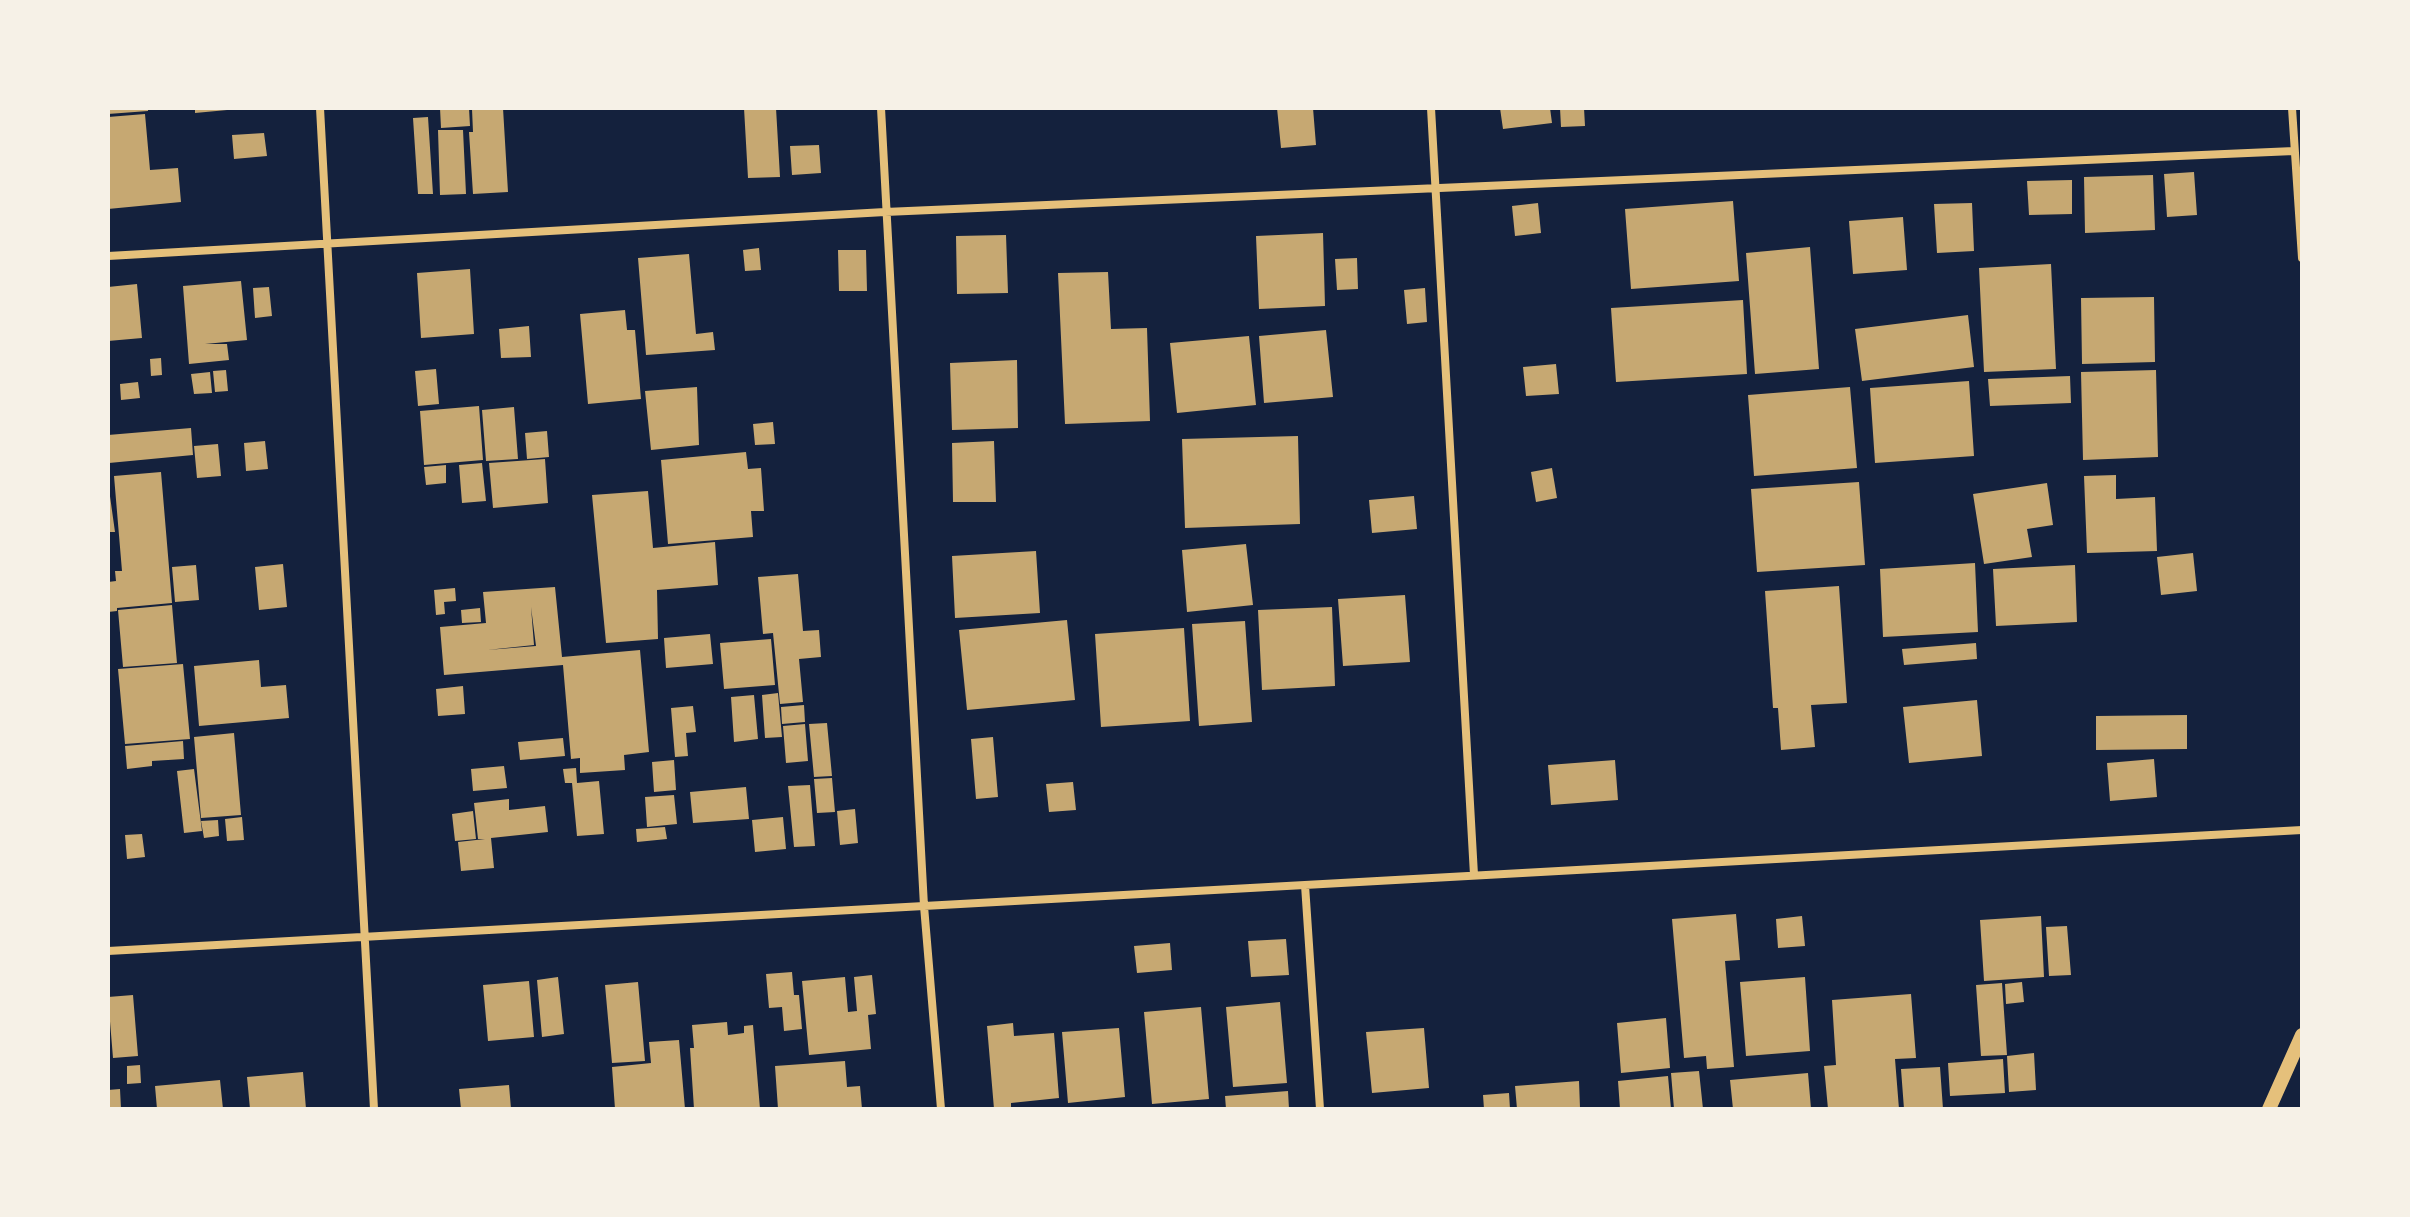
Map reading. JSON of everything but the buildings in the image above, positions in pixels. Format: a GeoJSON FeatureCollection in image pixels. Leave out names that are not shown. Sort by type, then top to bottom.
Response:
{"type":"FeatureCollection","features":[{"type":"Feature","properties":{"kind":"street"},"geometry":{"type":"LineString","coordinates":[[320,108],[374,1109]]}},
{"type":"Feature","properties":{"kind":"street"},"geometry":{"type":"LineString","coordinates":[[881,108],[924,906],[941,1109]]}},
{"type":"Feature","properties":{"kind":"street"},"geometry":{"type":"LineString","coordinates":[[1431,108],[1474,875]]}},
{"type":"Feature","properties":{"kind":"street"},"geometry":{"type":"LineString","coordinates":[[2292,108],[2302,258]]}},
{"type":"Feature","properties":{"kind":"street"},"geometry":{"type":"LineString","coordinates":[[108,256],[885,212],[1436,191],[2294,151]]}},
{"type":"Feature","properties":{"kind":"street"},"geometry":{"type":"LineString","coordinates":[[108,951],[2302,830]]}},
{"type":"Feature","properties":{"kind":"street"},"geometry":{"type":"LineString","coordinates":[[1305,885],[1320,1109]]}},
{"type":"Feature","properties":{"kind":"street"},"geometry":{"type":"LineString","coordinates":[[2269,1109],[2302,1035]]}}]}
